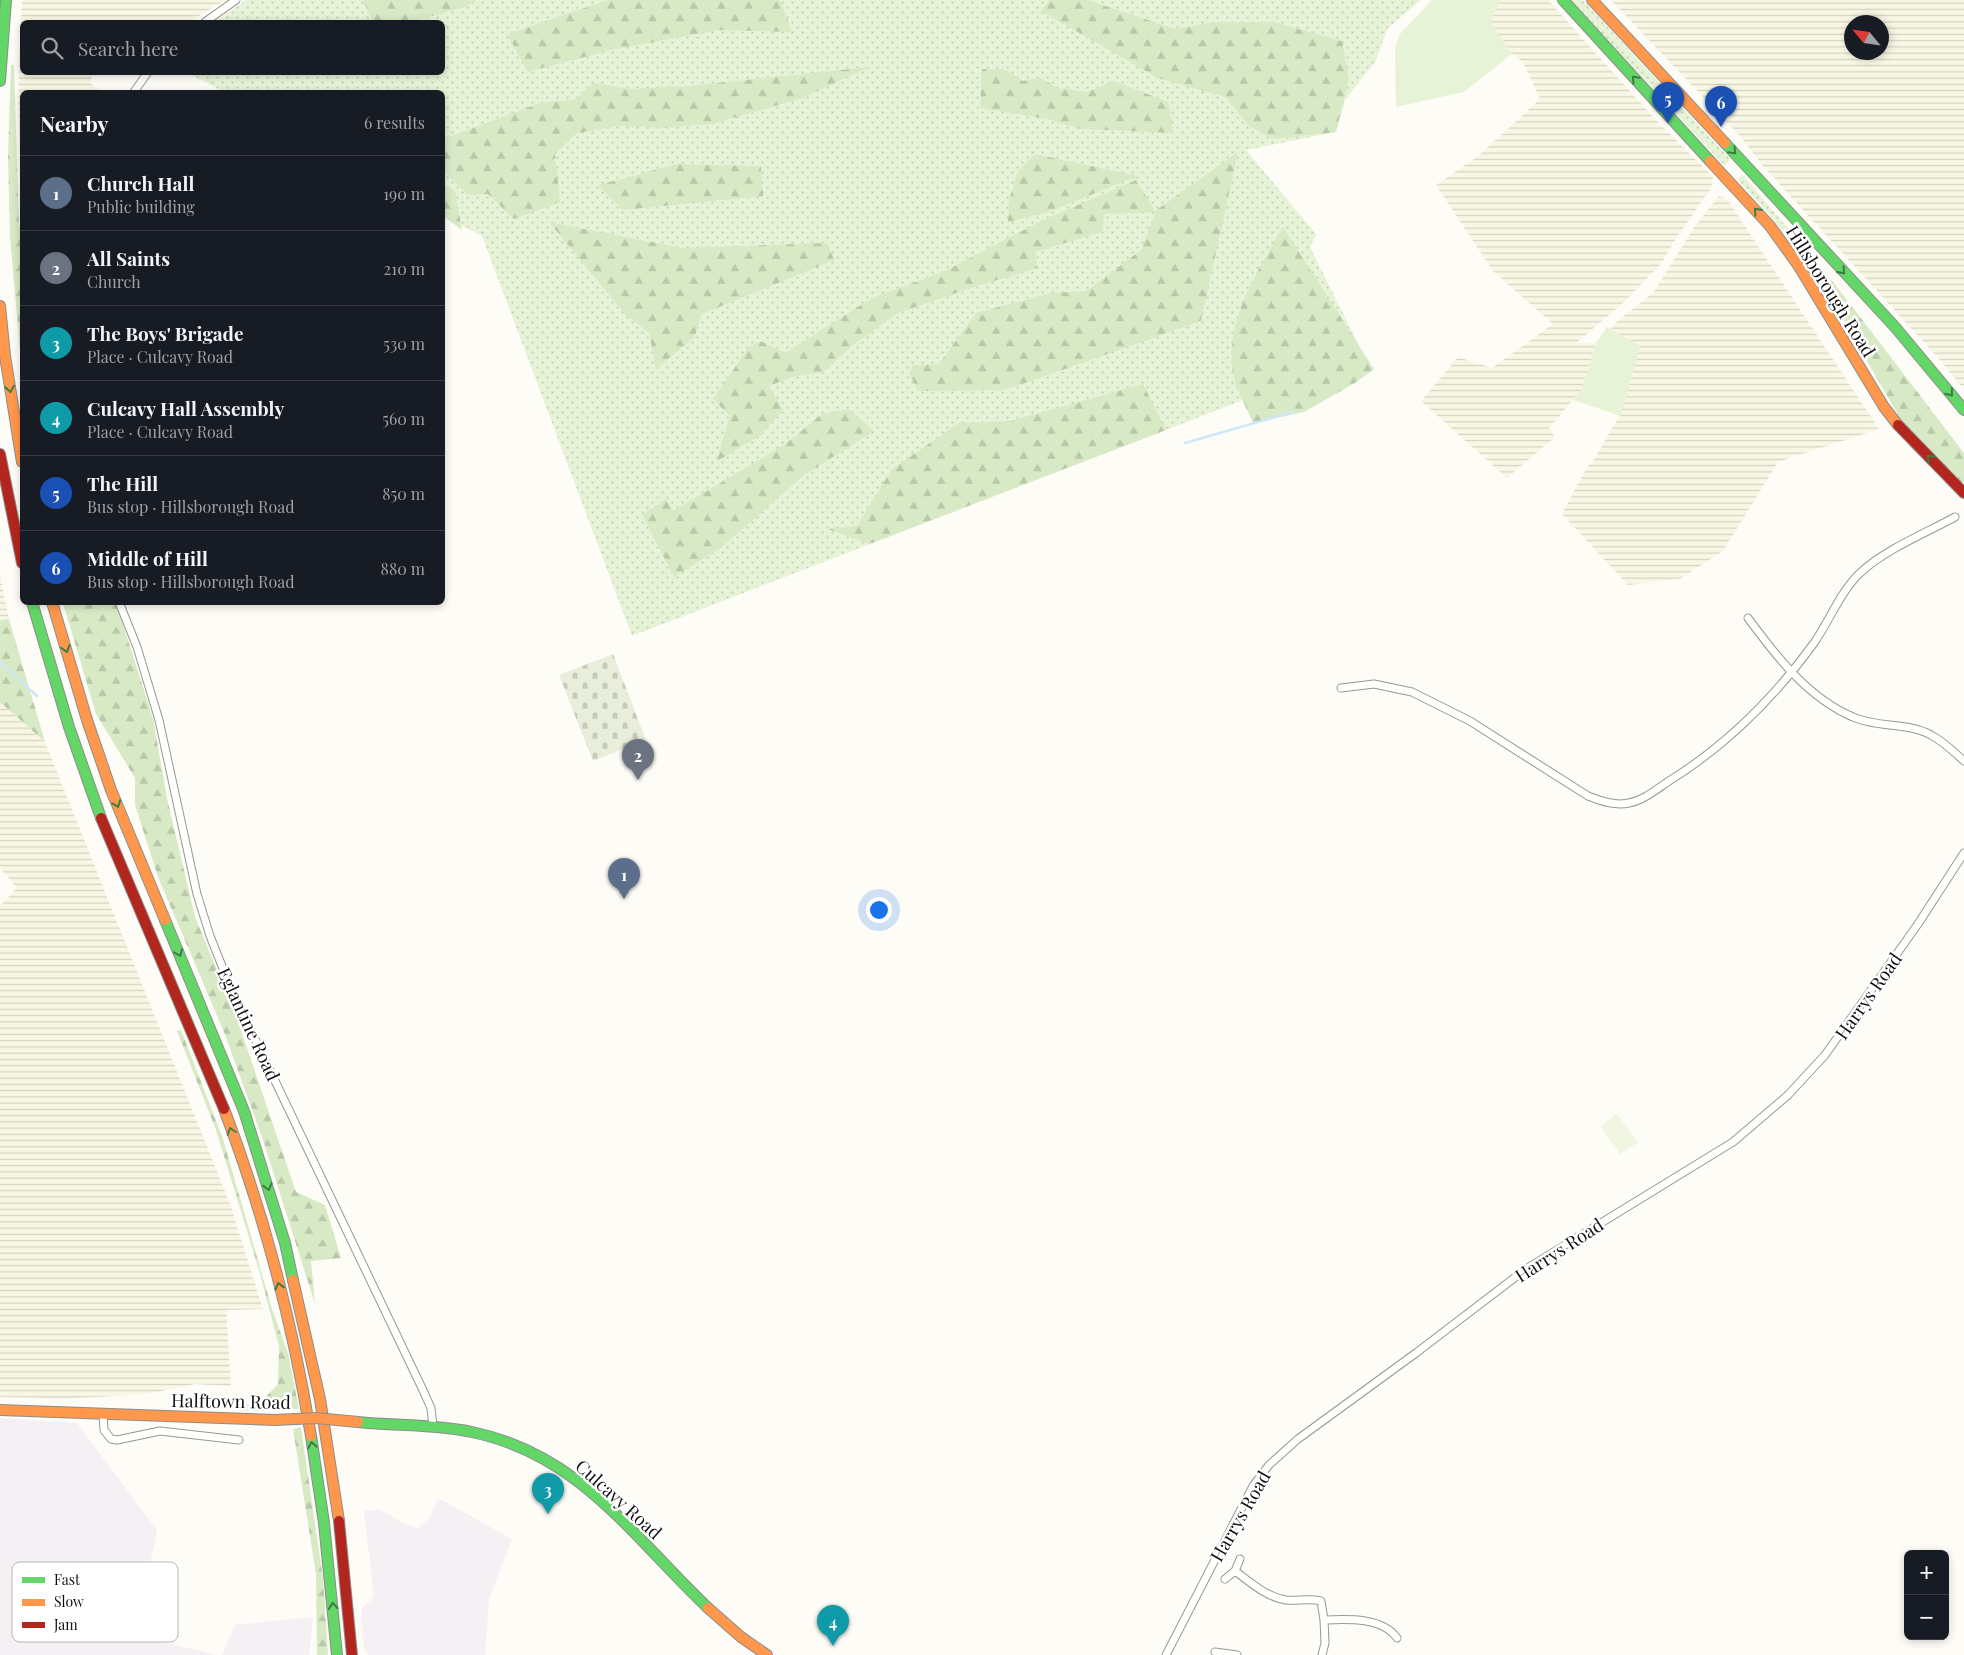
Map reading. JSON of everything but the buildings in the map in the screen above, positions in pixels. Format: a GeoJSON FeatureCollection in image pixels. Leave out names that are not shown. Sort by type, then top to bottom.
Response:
{"type":"FeatureCollection","features":[{"type":"Feature","properties":{"kind":"main road"},"geometry":{"type":"LineString","coordinates":[[0,82],[6,0]]}},
{"type":"Feature","properties":{"kind":"main road","name":"Hillsborough Road"},"geometry":{"type":"LineString","coordinates":[[1563,0],[1770,226],[1798,265],[1884,407],[1899,426],[1964,493]]}},
{"type":"Feature","properties":{"kind":"main road","name":"Hillsborough Road"},"geometry":{"type":"LineString","coordinates":[[1592,0],[1895,327],[1964,410]]}},
{"type":"Feature","properties":{"kind":"main road"},"geometry":{"type":"LineString","coordinates":[[0,306],[5,356],[20,450]]}},
{"type":"Feature","properties":{"kind":"main road"},"geometry":{"type":"LineString","coordinates":[[0,454],[20,553]]}},
{"type":"Feature","properties":{"kind":"main road"},"geometry":{"type":"LineString","coordinates":[[33,605],[51,670],[92,794],[113,851],[226,1114],[272,1260],[292,1340],[318,1479],[337,1655]]}},
{"type":"Feature","properties":{"kind":"main road"},"geometry":{"type":"LineString","coordinates":[[53,605],[82,702],[112,790],[132,843],[244,1111],[285,1243],[320,1399],[342,1540],[352,1655]]}},
{"type":"Feature","properties":{"kind":"main road","name":"Halftown Road"},"geometry":{"type":"LineString","coordinates":[[0,1410],[275,1420],[316,1418],[358,1422]]}},
{"type":"Feature","properties":{"kind":"main road","name":"Culcavy Road"},"geometry":{"type":"LineString","coordinates":[[358,1422],[433,1426],[484,1435],[510,1443],[535,1454],[580,1481],[640,1538],[701,1602],[742,1638],[767,1655]]}},
{"type":"Feature","properties":{"kind":"street"},"geometry":{"type":"LineString","coordinates":[[208,20],[236,0]]}},
{"type":"Feature","properties":{"kind":"street"},"geometry":{"type":"LineString","coordinates":[[135,90],[146,75]]}},
{"type":"Feature","properties":{"kind":"street"},"geometry":{"type":"LineString","coordinates":[[1341,688],[1374,684],[1412,692],[1470,721],[1588,796],[1620,804],[1644,797],[1715,750],[1768,700],[1792,673],[1848,586],[1861,573],[1879,560],[1955,517]]}},
{"type":"Feature","properties":{"kind":"street","name":"Eglantine Road"},"geometry":{"type":"LineString","coordinates":[[120,605],[137,647],[159,720],[187,853],[210,936],[232,991],[421,1386],[431,1408],[433,1426]]}},
{"type":"Feature","properties":{"kind":"street"},"geometry":{"type":"LineString","coordinates":[[1748,618],[1792,673],[1836,708],[1854,718],[1913,728],[1929,734],[1964,761]]}},
{"type":"Feature","properties":{"kind":"street","name":"Harrys Road"},"geometry":{"type":"LineString","coordinates":[[1166,1655],[1238,1512],[1253,1486],[1269,1466],[1298,1439],[1416,1353],[1526,1269],[1732,1142],[1762,1118],[1825,1055],[1918,924],[1964,853]]}},
{"type":"Feature","properties":{"kind":"street","name":"Halftown Road"},"geometry":{"type":"LineString","coordinates":[[103,1413],[106,1436],[116,1440],[160,1431],[239,1440]]}},
{"type":"Feature","properties":{"kind":"street"},"geometry":{"type":"LineString","coordinates":[[1225,1579],[1235,1571],[1240,1559]]}},
{"type":"Feature","properties":{"kind":"street"},"geometry":{"type":"LineString","coordinates":[[1235,1571],[1266,1594],[1285,1600],[1313,1599],[1321,1601],[1325,1643],[1322,1655]]}},
{"type":"Feature","properties":{"kind":"street"},"geometry":{"type":"LineString","coordinates":[[1324,1620],[1374,1622],[1392,1630],[1397,1638]]}},
{"type":"Feature","properties":{"kind":"street"},"geometry":{"type":"LineString","coordinates":[[1215,1652],[1236,1655]]}},
{"type":"Feature","properties":{"kind":"shaded area"},"geometry":{"type":"Polygon","coordinates":[[[22,0],[225,0],[192,20],[21,20],[22,0]]]}},
{"type":"Feature","properties":{"kind":"shaded area"},"geometry":{"type":"Polygon","coordinates":[[[1501,0],[1548,0],[1656,120],[1713,177],[1711,188],[1661,264],[1621,305],[1576,343],[1596,343],[1582,389],[1549,428],[1555,437],[1507,478],[1421,401],[1458,357],[1492,368],[1553,324],[1493,271],[1436,185],[1477,157],[1540,99],[1523,62],[1511,53],[1490,22],[1501,0]]]}},
{"type":"Feature","properties":{"kind":"shaded area"},"geometry":{"type":"Polygon","coordinates":[[[1611,0],[1964,0],[1964,390],[1942,362],[1763,166],[1740,136],[1611,0]]]}},
{"type":"Feature","properties":{"kind":"shaded area"},"geometry":{"type":"Polygon","coordinates":[[[20,47],[20,75],[92,75],[90,83],[99,90],[20,90],[20,153],[18,94],[20,47]]]}},
{"type":"Feature","properties":{"kind":"shaded area"},"geometry":{"type":"Polygon","coordinates":[[[1719,196],[1727,199],[1879,429],[1778,462],[1723,551],[1680,579],[1628,585],[1562,514],[1587,467],[1592,463],[1621,413],[1640,346],[1611,329],[1614,324],[1653,293],[1695,226],[1719,196]]]}},
{"type":"Feature","properties":{"kind":"shaded area"},"geometry":{"type":"Polygon","coordinates":[[[0,576],[9,619],[0,620],[0,576]]]}},
{"type":"Feature","properties":{"kind":"shaded area"},"geometry":{"type":"Polygon","coordinates":[[[0,702],[45,742],[230,1204],[263,1309],[226,1310],[231,1386],[195,1384],[146,1394],[63,1399],[0,1397],[0,906],[17,888],[0,868],[0,702]]]}},
{"type":"Feature","properties":{"kind":"shaded area"},"geometry":{"type":"Polygon","coordinates":[[[0,1418],[77,1423],[157,1530],[150,1562],[12,1562],[12,1642],[161,1642],[218,1655],[0,1655],[0,1418]]]}},
{"type":"Feature","properties":{"kind":"shaded area"},"geometry":{"type":"Polygon","coordinates":[[[438,1498],[512,1539],[489,1599],[485,1655],[368,1655],[364,1649],[361,1609],[374,1597],[364,1511],[379,1509],[403,1523],[418,1528],[429,1518],[438,1498]]]}},
{"type":"Feature","properties":{"kind":"shaded area"},"geometry":{"type":"Polygon","coordinates":[[[313,1617],[309,1655],[222,1655],[235,1625],[313,1617]]]}},
{"type":"Feature","properties":{"kind":"green space"},"geometry":{"type":"Polygon","coordinates":[[[246,0],[1421,0],[1388,28],[1375,62],[1345,100],[1336,132],[1246,150],[1316,234],[1310,247],[1363,354],[632,636],[482,236],[445,216],[445,90],[220,90],[192,75],[445,75],[445,20],[218,20],[246,0]]]}},
{"type":"Feature","properties":{"kind":"green space"},"geometry":{"type":"Polygon","coordinates":[[[363,0],[477,0],[465,7],[417,20],[372,20],[363,0]]]}},
{"type":"Feature","properties":{"kind":"green space"},"geometry":{"type":"Polygon","coordinates":[[[608,0],[780,0],[792,32],[719,30],[611,50],[528,72],[507,34],[608,0]]]}},
{"type":"Feature","properties":{"kind":"green space"},"geometry":{"type":"Polygon","coordinates":[[[1050,0],[1087,0],[1175,29],[1215,22],[1274,22],[1342,41],[1349,79],[1336,132],[1275,139],[1249,126],[1225,97],[1158,78],[1041,11],[1050,0]]]}},
{"type":"Feature","properties":{"kind":"green space"},"geometry":{"type":"Polygon","coordinates":[[[1432,0],[1501,0],[1490,22],[1512,54],[1464,92],[1396,107],[1395,48],[1400,34],[1432,0]]]}},
{"type":"Feature","properties":{"kind":"green space"},"geometry":{"type":"Polygon","coordinates":[[[1570,0],[1583,0],[1730,159],[1725,166],[1570,0]]]}},
{"type":"Feature","properties":{"kind":"green space"},"geometry":{"type":"Polygon","coordinates":[[[11,65],[14,65],[20,229],[20,348],[10,238],[8,155],[11,65]]]}},
{"type":"Feature","properties":{"kind":"green space"},"geometry":{"type":"Polygon","coordinates":[[[869,67],[803,98],[712,124],[665,128],[619,126],[577,133],[555,154],[560,202],[514,219],[488,194],[468,195],[445,173],[445,138],[543,102],[574,100],[594,83],[630,89],[688,86],[869,67]]]}},
{"type":"Feature","properties":{"kind":"green space"},"geometry":{"type":"Polygon","coordinates":[[[982,69],[1004,69],[1023,81],[1040,77],[1057,88],[1087,92],[1114,81],[1168,102],[1174,133],[1081,129],[1048,119],[980,108],[982,69]]]}},
{"type":"Feature","properties":{"kind":"green space"},"geometry":{"type":"Polygon","coordinates":[[[1238,152],[1201,321],[1005,390],[918,391],[909,373],[913,365],[939,364],[976,313],[1052,293],[1086,291],[1141,250],[1155,212],[1104,214],[1102,232],[1035,252],[1037,268],[898,313],[853,345],[823,372],[795,376],[769,386],[783,410],[761,435],[716,462],[730,416],[713,399],[749,347],[760,341],[785,353],[872,298],[945,271],[1041,221],[1136,180],[1155,211],[1238,152]]]}},
{"type":"Feature","properties":{"kind":"green space"},"geometry":{"type":"Polygon","coordinates":[[[1035,154],[1138,176],[1046,213],[1008,222],[1009,200],[1018,171],[1035,154]]]}},
{"type":"Feature","properties":{"kind":"green space"},"geometry":{"type":"Polygon","coordinates":[[[677,164],[761,166],[763,196],[623,210],[598,185],[677,164]]]}},
{"type":"Feature","properties":{"kind":"green space"},"geometry":{"type":"Polygon","coordinates":[[[1742,174],[1834,283],[1822,284],[1816,277],[1774,220],[1738,180],[1742,174]]]}},
{"type":"Feature","properties":{"kind":"green space"},"geometry":{"type":"Polygon","coordinates":[[[445,185],[455,191],[462,230],[445,217],[445,185]]]}},
{"type":"Feature","properties":{"kind":"green space"},"geometry":{"type":"Polygon","coordinates":[[[549,222],[682,248],[827,243],[834,260],[702,314],[694,338],[656,369],[649,333],[625,314],[549,222]]]}},
{"type":"Feature","properties":{"kind":"green space"},"geometry":{"type":"Polygon","coordinates":[[[1283,227],[1374,369],[1355,383],[1304,412],[1253,423],[1235,380],[1232,365],[1232,346],[1240,310],[1247,293],[1283,227]]]}},
{"type":"Feature","properties":{"kind":"green space"},"geometry":{"type":"Polygon","coordinates":[[[1834,283],[1964,453],[1964,482],[1959,482],[1903,423],[1822,284],[1834,283]]]}},
{"type":"Feature","properties":{"kind":"green space"},"geometry":{"type":"Polygon","coordinates":[[[1607,327],[1640,346],[1621,416],[1573,400],[1582,389],[1596,343],[1607,327]]]}},
{"type":"Feature","properties":{"kind":"green space"},"geometry":{"type":"Polygon","coordinates":[[[1143,384],[1166,430],[869,544],[828,529],[857,526],[892,469],[959,423],[1011,421],[1143,384]]]}},
{"type":"Feature","properties":{"kind":"green space"},"geometry":{"type":"Polygon","coordinates":[[[849,409],[874,431],[803,476],[722,547],[674,577],[642,515],[666,499],[673,511],[784,445],[822,414],[849,409]]]}},
{"type":"Feature","properties":{"kind":"green space"},"geometry":{"type":"Polygon","coordinates":[[[64,605],[117,605],[153,718],[167,798],[195,917],[235,1013],[296,1192],[325,1205],[341,1258],[311,1261],[315,1304],[263,1140],[224,1032],[158,877],[135,805],[135,778],[96,714],[64,605]]]}},
{"type":"Feature","properties":{"kind":"green space"},"geometry":{"type":"Polygon","coordinates":[[[9,619],[45,742],[0,702],[0,620],[9,619]]]}},
{"type":"Feature","properties":{"kind":"green space"},"geometry":{"type":"Polygon","coordinates":[[[613,654],[646,740],[593,761],[559,675],[613,654]]]}},
{"type":"Feature","properties":{"kind":"green space"},"geometry":{"type":"Polygon","coordinates":[[[181,1030],[223,1139],[272,1309],[288,1353],[299,1409],[244,1411],[210,1407],[258,1405],[278,1384],[279,1346],[259,1270],[216,1130],[177,1031],[181,1030]]]}},
{"type":"Feature","properties":{"kind":"green space"},"geometry":{"type":"Polygon","coordinates":[[[1617,1114],[1638,1142],[1620,1154],[1600,1126],[1617,1114]]]}},
{"type":"Feature","properties":{"kind":"green space"},"geometry":{"type":"Polygon","coordinates":[[[301,1427],[323,1579],[328,1655],[317,1655],[316,1574],[293,1429],[301,1427]]]}},
{"type":"Feature","properties":{"kind":"waterway"},"geometry":{"type":"LineString","coordinates":[[1185,443],[1293,412]]}},
{"type":"Feature","properties":{"kind":"waterway"},"geometry":{"type":"LineString","coordinates":[[0,662],[37,696]]}},
{"type":"Feature","properties":{"kind":"traffic: fast"},"geometry":{"type":"LineString","coordinates":[[0,81],[6,0]]}},
{"type":"Feature","properties":{"kind":"traffic: fast"},"geometry":{"type":"LineString","coordinates":[[1563,0],[1710,161]]}},
{"type":"Feature","properties":{"kind":"traffic: fast"},"geometry":{"type":"LineString","coordinates":[[1725,143],[1895,327],[1964,410]]}},
{"type":"Feature","properties":{"kind":"traffic: fast"},"geometry":{"type":"LineString","coordinates":[[33,605],[69,727],[101,818]]}},
{"type":"Feature","properties":{"kind":"traffic: fast"},"geometry":{"type":"LineString","coordinates":[[165,920],[244,1111],[285,1243],[293,1280]]}},
{"type":"Feature","properties":{"kind":"traffic: fast"},"geometry":{"type":"LineString","coordinates":[[358,1422],[444,1428],[472,1432],[510,1443],[544,1459],[575,1479],[602,1502],[708,1608]]}},
{"type":"Feature","properties":{"kind":"traffic: fast"},"geometry":{"type":"LineString","coordinates":[[311,1436],[324,1523],[337,1655]]}},
{"type":"Feature","properties":{"kind":"traffic: slow"},"geometry":{"type":"LineString","coordinates":[[1592,0],[1725,143]]}},
{"type":"Feature","properties":{"kind":"traffic: slow"},"geometry":{"type":"LineString","coordinates":[[1710,161],[1770,226],[1798,265],[1884,407],[1898,425]]}},
{"type":"Feature","properties":{"kind":"traffic: slow"},"geometry":{"type":"LineString","coordinates":[[0,306],[5,356],[20,450]]}},
{"type":"Feature","properties":{"kind":"traffic: slow"},"geometry":{"type":"LineString","coordinates":[[53,605],[87,720],[111,790],[165,920]]}},
{"type":"Feature","properties":{"kind":"traffic: slow"},"geometry":{"type":"LineString","coordinates":[[224,1109],[252,1189],[276,1270],[304,1394],[311,1436]]}},
{"type":"Feature","properties":{"kind":"traffic: slow"},"geometry":{"type":"LineString","coordinates":[[293,1280],[320,1399],[339,1521]]}},
{"type":"Feature","properties":{"kind":"traffic: slow"},"geometry":{"type":"LineString","coordinates":[[0,1410],[275,1420]]}},
{"type":"Feature","properties":{"kind":"traffic: slow"},"geometry":{"type":"LineString","coordinates":[[275,1420],[316,1418],[358,1422]]}},
{"type":"Feature","properties":{"kind":"traffic: slow"},"geometry":{"type":"LineString","coordinates":[[708,1608],[741,1637],[767,1655]]}},
{"type":"Feature","properties":{"kind":"traffic: jam"},"geometry":{"type":"LineString","coordinates":[[1898,425],[1964,493]]}},
{"type":"Feature","properties":{"kind":"traffic: jam"},"geometry":{"type":"LineString","coordinates":[[0,454],[20,553]]}},
{"type":"Feature","properties":{"kind":"traffic: jam"},"geometry":{"type":"LineString","coordinates":[[101,818],[224,1109]]}},
{"type":"Feature","properties":{"kind":"traffic: jam"},"geometry":{"type":"LineString","coordinates":[[339,1521],[352,1655]]}},
{"type":"Feature","properties":{"kind":"place","name":"The Hill"},"geometry":{"type":"Point","coordinates":[1668,123]}},
{"type":"Feature","properties":{"kind":"place","name":"Middle of Hill"},"geometry":{"type":"Point","coordinates":[1721,127]}},
{"type":"Feature","properties":{"kind":"place","name":"All Saints"},"geometry":{"type":"Point","coordinates":[638,780]}},
{"type":"Feature","properties":{"kind":"place","name":"Church Hall"},"geometry":{"type":"Point","coordinates":[624,899]}},
{"type":"Feature","properties":{"kind":"place","name":"The Boys' Brigade"},"geometry":{"type":"Point","coordinates":[548,1514]}},
{"type":"Feature","properties":{"kind":"place","name":"Culcavy Hall Assembly"},"geometry":{"type":"Point","coordinates":[833,1646]}}]}
